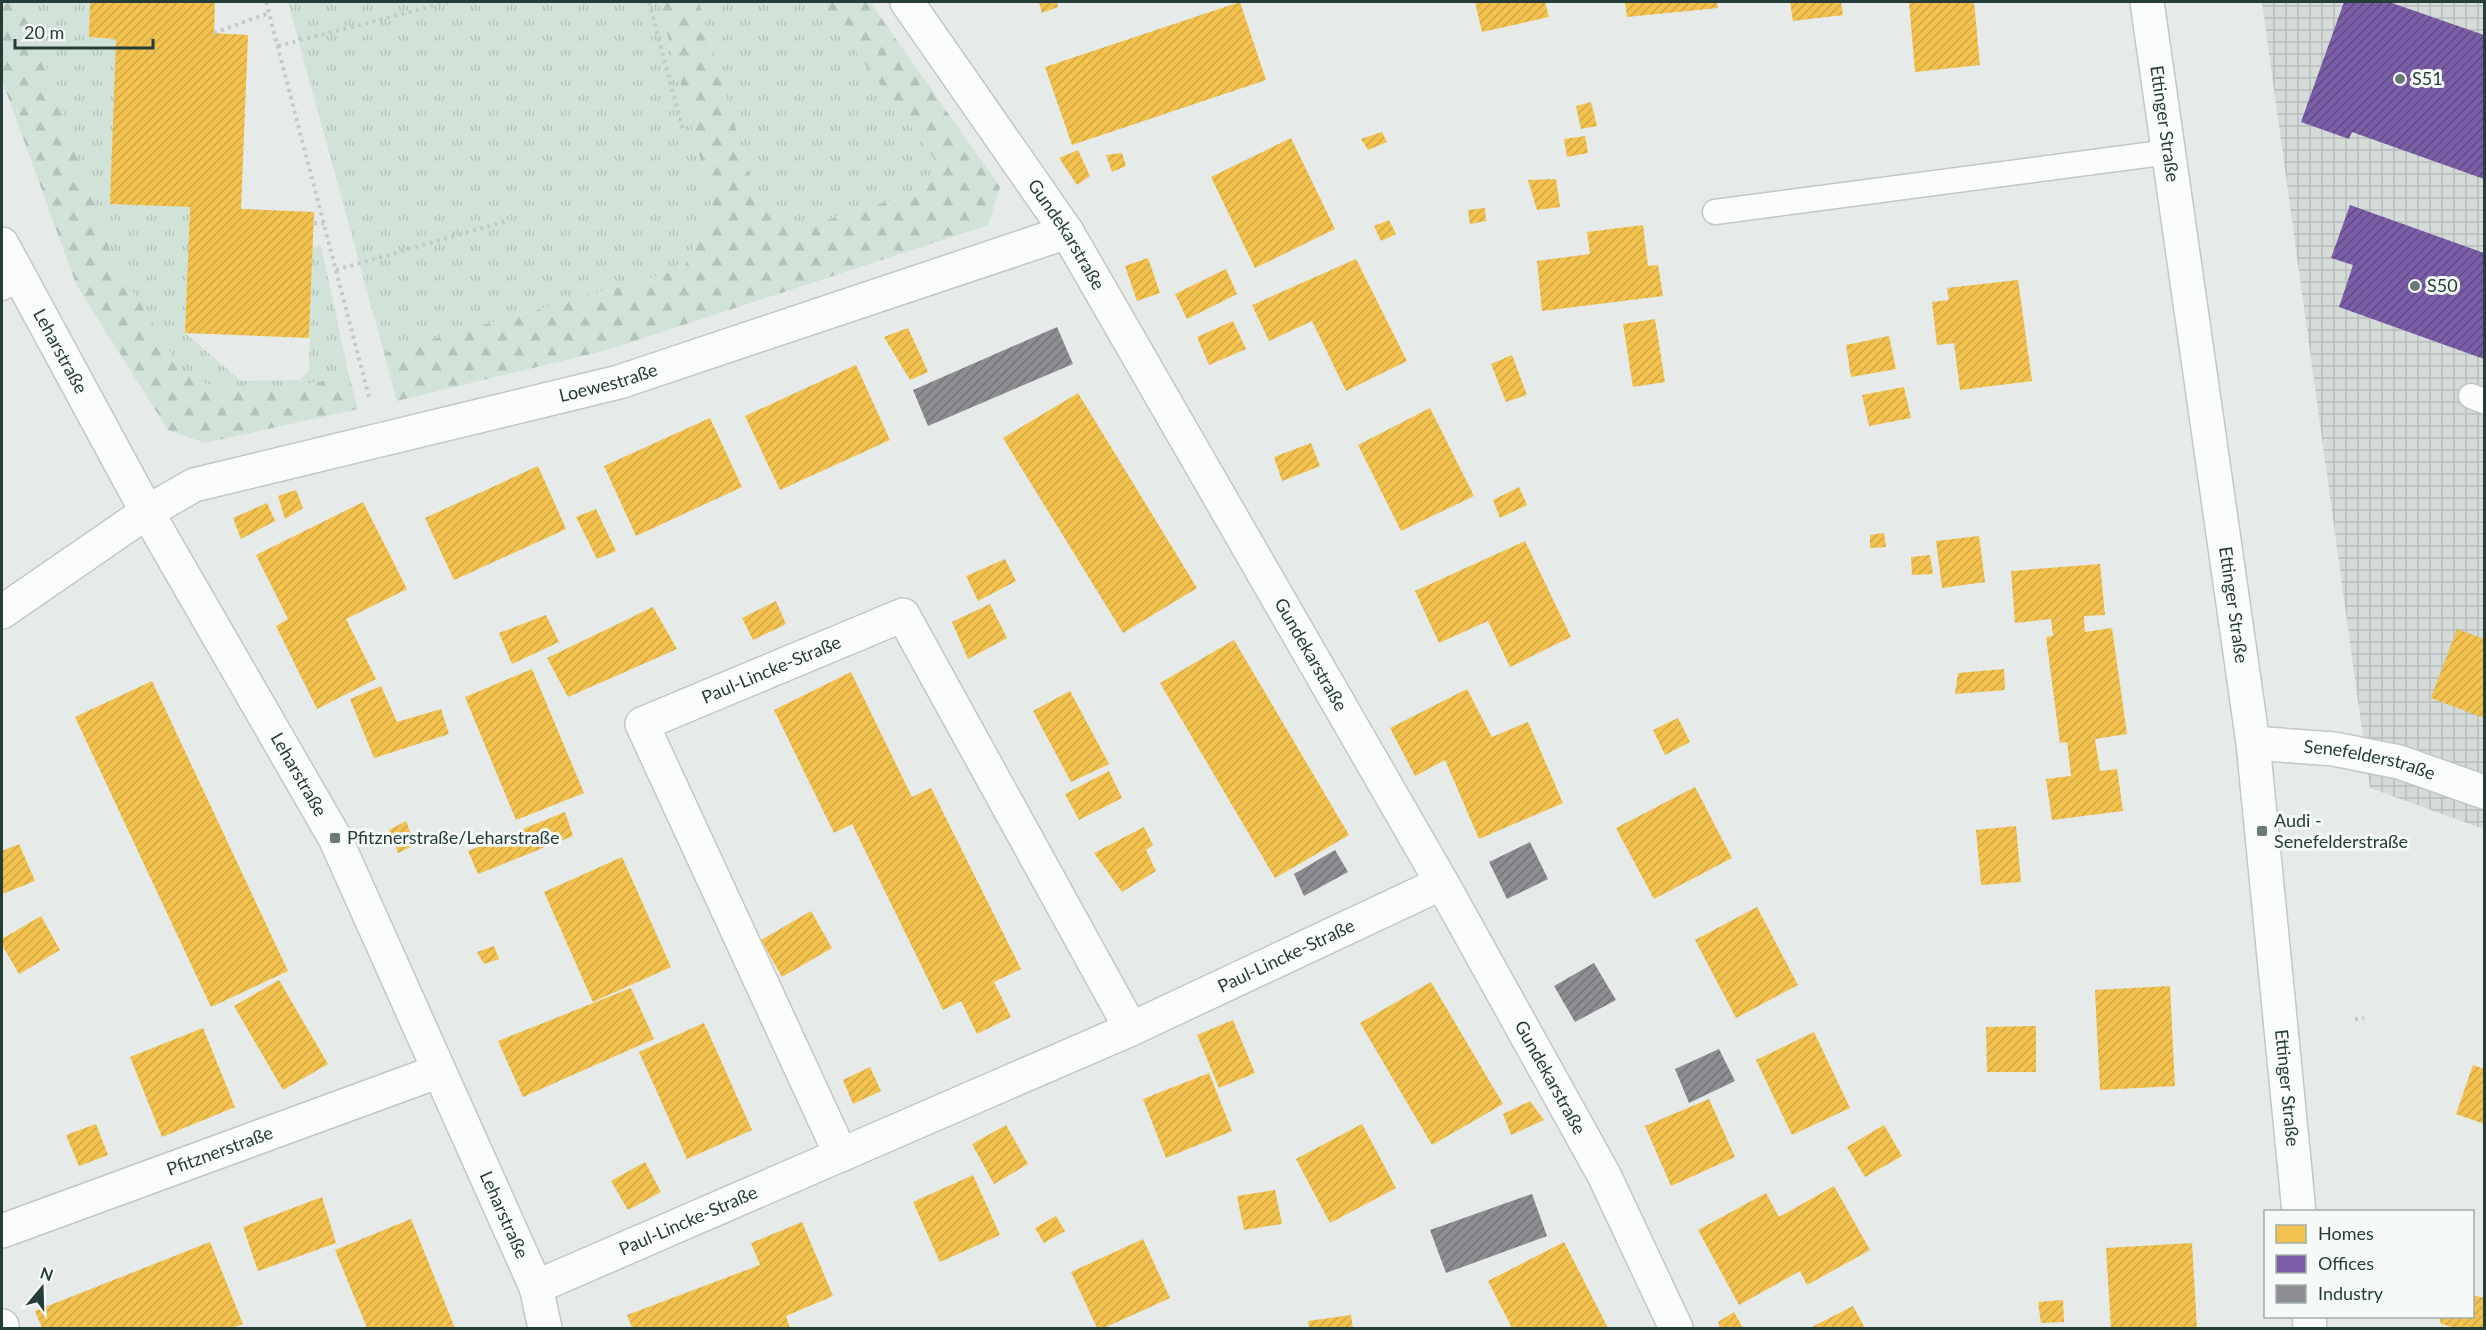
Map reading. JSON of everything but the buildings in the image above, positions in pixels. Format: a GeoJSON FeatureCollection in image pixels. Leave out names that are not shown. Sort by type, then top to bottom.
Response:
{"type":"FeatureCollection","features":[{"type":"Feature","properties":{"kind":"street","name":"Gundekarstraße"},"geometry":{"type":"LineString","coordinates":[[908,2],[1066,232],[1442,883],[1604,1175],[1676,1329]]}},
{"type":"Feature","properties":{"kind":"street","name":"Ettinger Straße"},"geometry":{"type":"LineString","coordinates":[[2147,2],[2253,743],[2299,1210]]}},
{"type":"Feature","properties":{"kind":"street","name":"Loewestraße"},"geometry":{"type":"LineString","coordinates":[[2,612],[147,512],[194,485],[619,382],[1066,232]]}},
{"type":"Feature","properties":{"kind":"street","name":"Leharstraße"},"geometry":{"type":"LineString","coordinates":[[2,244],[11,283],[147,512],[335,838],[536,1287],[545,1329]]}},
{"type":"Feature","properties":{"kind":"street","name":"Paul-Lincke-Straße"},"geometry":{"type":"LineString","coordinates":[[841,1155],[642,724],[903,615],[1131,1029]]}},
{"type":"Feature","properties":{"kind":"street","name":"Senefelderstraße"},"geometry":{"type":"LineString","coordinates":[[2253,743],[2334,749],[2399,762],[2484,792]]}},
{"type":"Feature","properties":{"kind":"street","name":"Paul-Lincke-Straße"},"geometry":{"type":"LineString","coordinates":[[536,1287],[1131,1029],[1442,883]]}},
{"type":"Feature","properties":{"kind":"street","name":"Pfitznerstraße"},"geometry":{"type":"LineString","coordinates":[[2,1231],[439,1071]]}},
{"type":"Feature","properties":{"kind":"lane"},"geometry":{"type":"LineString","coordinates":[[1715,212],[2169,152]]}},
{"type":"Feature","properties":{"kind":"path"},"geometry":{"type":"LineString","coordinates":[[266,2],[380,439]]}},
{"type":"Feature","properties":{"kind":"path"},"geometry":{"type":"LineString","coordinates":[[278,46],[448,2]]}},
{"type":"Feature","properties":{"kind":"path"},"geometry":{"type":"LineString","coordinates":[[649,2],[682,130]]}},
{"type":"Feature","properties":{"kind":"path"},"geometry":{"type":"LineString","coordinates":[[214,33],[269,14]]}},
{"type":"Feature","properties":{"kind":"path"},"geometry":{"type":"LineString","coordinates":[[336,270],[507,221]]}},
{"type":"Feature","properties":{"kind":"path"},"geometry":{"type":"LineString","coordinates":[[314,223],[324,224]]}},
{"type":"Feature","properties":{"kind":"path"},"geometry":{"type":"LineString","coordinates":[[2355,1019],[2364,1018]]}},
{"type":"Feature","properties":{"kind":"shaded area"},"geometry":{"type":"Polygon","coordinates":[[[2262,2],[2484,2],[2484,829],[2370,788],[2262,2]]]}},
{"type":"Feature","properties":{"kind":"green space"},"geometry":{"type":"Polygon","coordinates":[[[2,2],[24,2],[113,259],[183,373],[214,387],[257,393],[349,376],[358,409],[205,443],[168,430],[76,284],[2,80],[2,2]]]}},
{"type":"Feature","properties":{"kind":"green space"},"geometry":{"type":"Polygon","coordinates":[[[24,2],[90,2],[89,37],[116,39],[110,204],[190,207],[185,333],[241,381],[300,380],[309,371],[312,247],[321,245],[349,376],[257,393],[214,387],[183,374],[113,259],[24,2]]]}},
{"type":"Feature","properties":{"kind":"green space"},"geometry":{"type":"Polygon","coordinates":[[[288,2],[659,2],[712,203],[684,268],[384,353],[288,2]]]}},
{"type":"Feature","properties":{"kind":"green space"},"geometry":{"type":"Polygon","coordinates":[[[659,2],[699,2],[755,195],[799,228],[923,191],[936,161],[820,2],[870,2],[1000,187],[988,225],[607,350],[397,401],[384,353],[684,268],[712,203],[659,2]]]}},
{"type":"Feature","properties":{"kind":"green space"},"geometry":{"type":"Polygon","coordinates":[[[699,2],[820,2],[936,161],[923,191],[799,228],[755,195],[699,2]]]}},
{"type":"Feature","properties":{"kind":"place","name":"S51"},"geometry":{"type":"Point","coordinates":[2400,79]}},
{"type":"Feature","properties":{"kind":"place","name":"S50"},"geometry":{"type":"Point","coordinates":[2415,286]}},
{"type":"Feature","properties":{"kind":"place","name":"Audi - Senefelderstraße"},"geometry":{"type":"Point","coordinates":[2262,831]}},
{"type":"Feature","properties":{"kind":"place","name":"Pfitznerstraße/Leharstraße"},"geometry":{"type":"Point","coordinates":[335,838]}}]}
